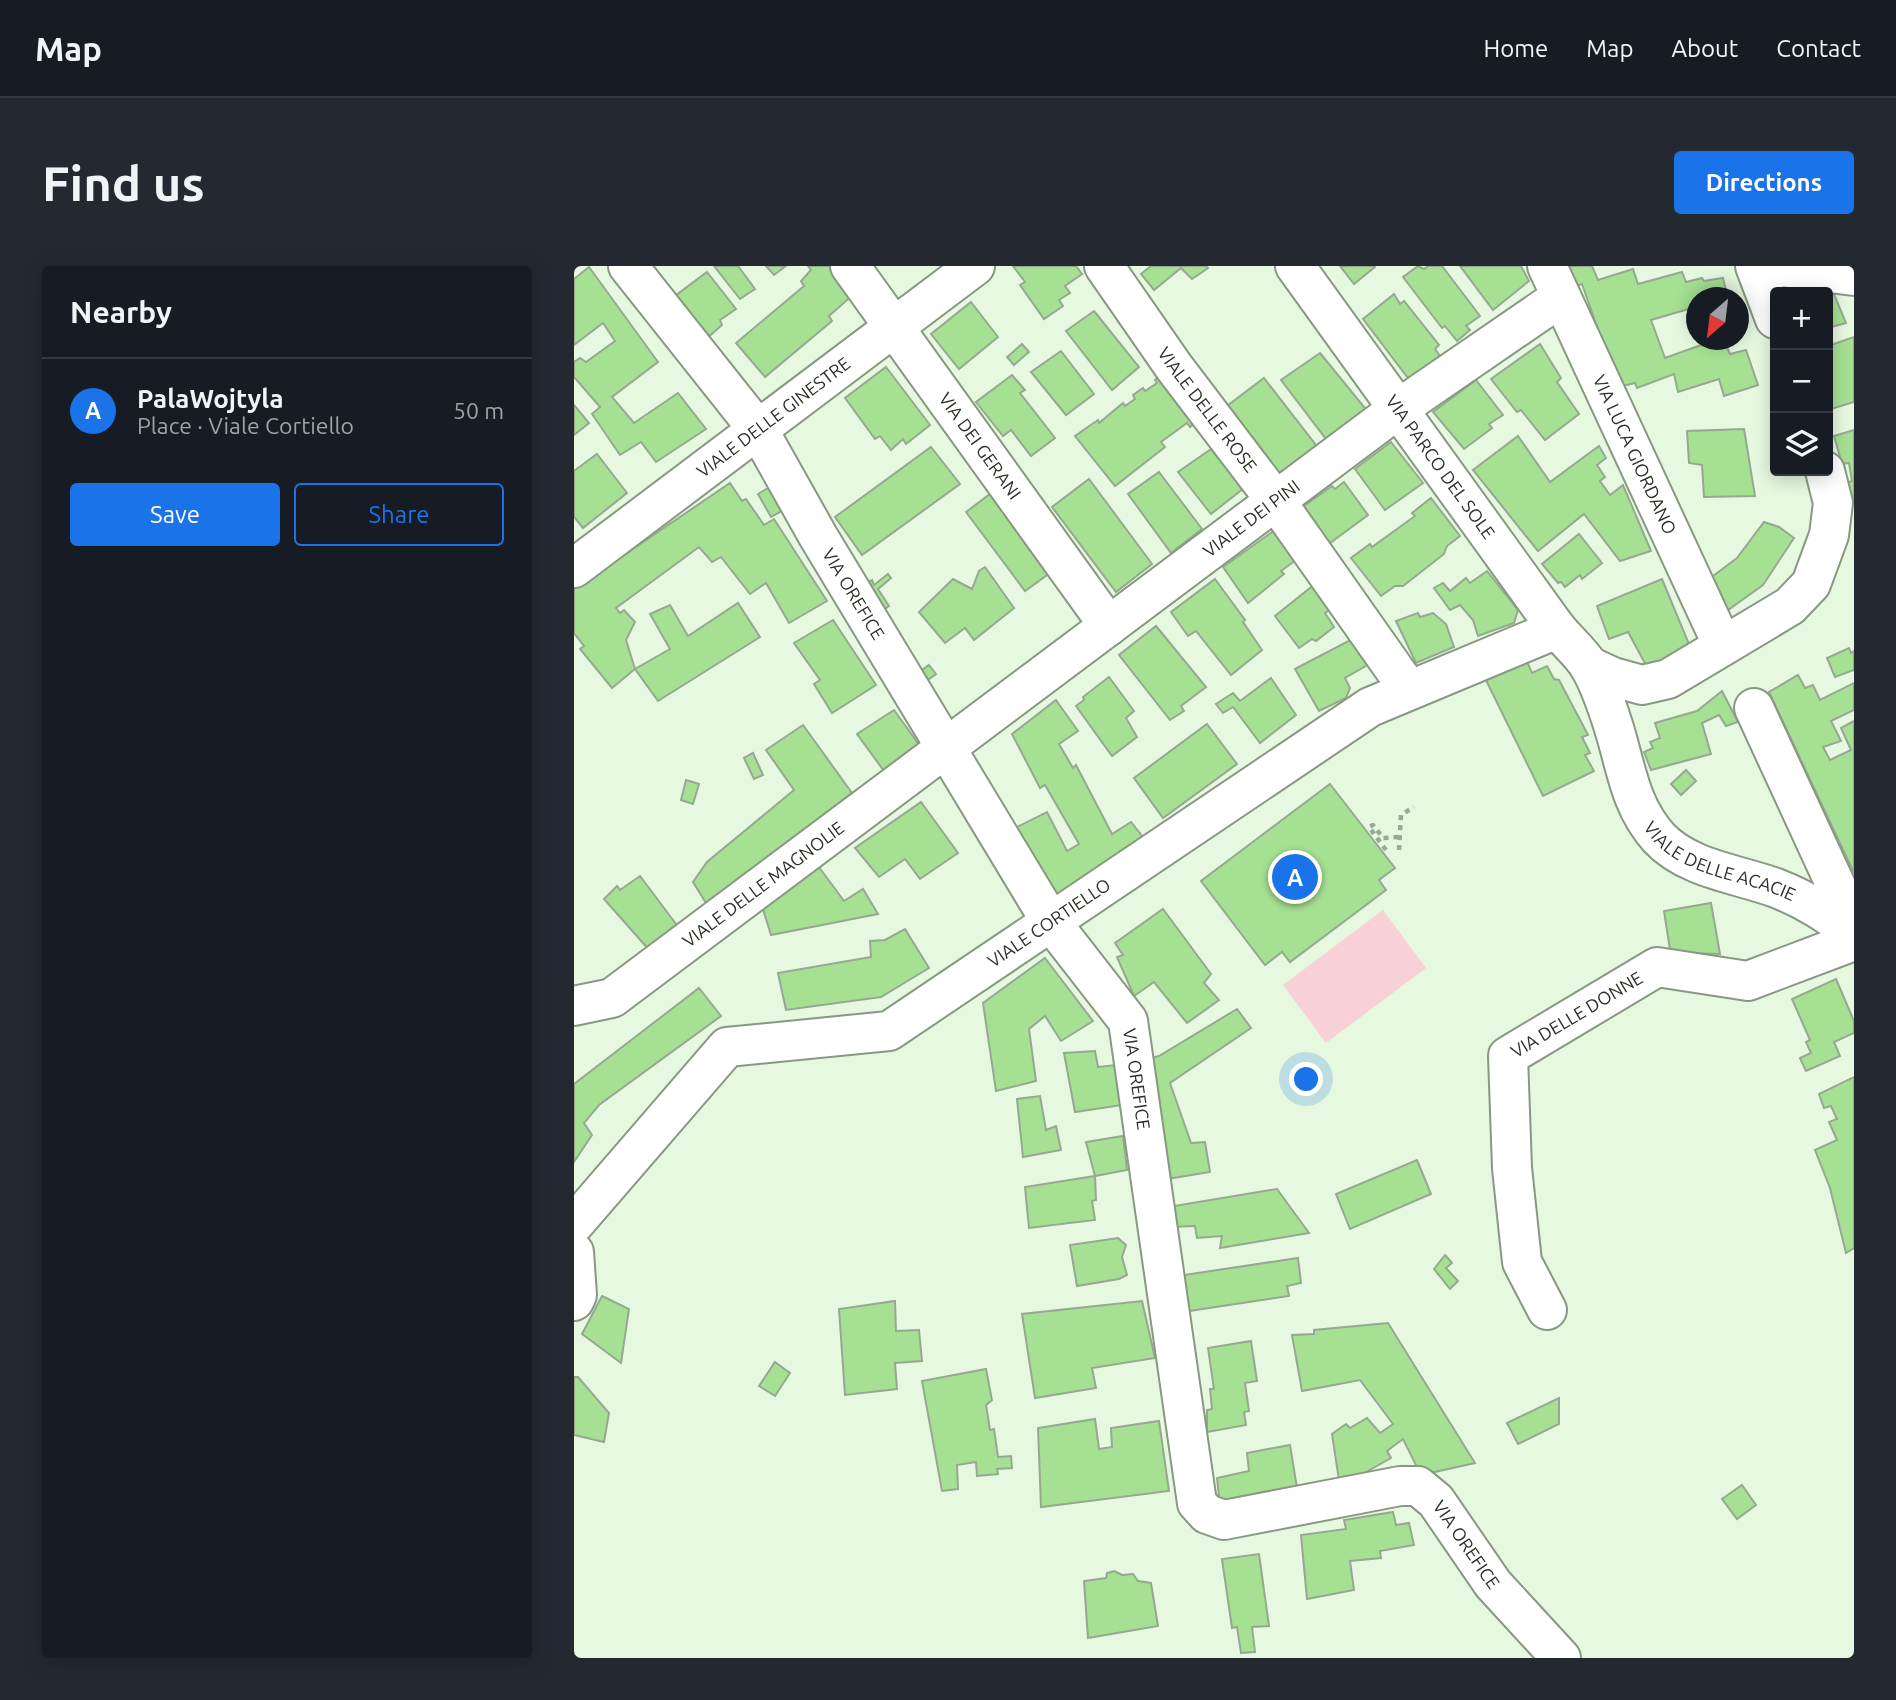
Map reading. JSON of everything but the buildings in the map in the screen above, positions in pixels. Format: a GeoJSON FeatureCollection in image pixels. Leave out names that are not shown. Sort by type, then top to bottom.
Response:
{"type":"FeatureCollection","features":[{"type":"Feature","properties":{"kind":"street","name":"VIA OREFICE"},"geometry":{"type":"LineString","coordinates":[[628,266],[759,430],[818,536],[1051,922],[1128,1021],[1197,1503],[1207,1514],[1224,1520],[1400,1486],[1418,1486],[1436,1501],[1493,1584],[1561,1658]]}},
{"type":"Feature","properties":{"kind":"street","name":"VIA DEI GERANI"},"geometry":{"type":"LineString","coordinates":[[850,266],[1110,626]]}},
{"type":"Feature","properties":{"kind":"street","name":"VIALE DELLE GINESTRE"},"geometry":{"type":"LineString","coordinates":[[574,568],[975,266]]}},
{"type":"Feature","properties":{"kind":"street","name":"VIALE DELLE ROSE"},"geometry":{"type":"LineString","coordinates":[[1104,266],[1174,367],[1276,501],[1409,690]]}},
{"type":"Feature","properties":{"kind":"street","name":"VIA PARCO DEL SOLE"},"geometry":{"type":"LineString","coordinates":[[1295,266],[1557,629],[1589,666]]}},
{"type":"Feature","properties":{"kind":"street"},"geometry":{"type":"LineString","coordinates":[[1755,266],[1770,306]]}},
{"type":"Feature","properties":{"kind":"street"},"geometry":{"type":"LineString","coordinates":[[1772,266],[1854,276]]}},
{"type":"Feature","properties":{"kind":"street","name":"VIALE DEI PINI"},"geometry":{"type":"LineString","coordinates":[[946,748],[1398,409],[1554,281]]}},
{"type":"Feature","properties":{"kind":"street","name":"VIA LUCA GIORDANO"},"geometry":{"type":"LineString","coordinates":[[1554,281],[1722,644]]}},
{"type":"Feature","properties":{"kind":"street","name":"VIALE DELLE ACACIE"},"geometry":{"type":"LineString","coordinates":[[1622,759],[1624,732],[1648,695],[1722,644],[1790,606],[1811,584],[1829,535],[1833,503],[1826,476]]}},
{"type":"Feature","properties":{"kind":"street","name":"VIALE CORTIELLO"},"geometry":{"type":"LineString","coordinates":[[574,1224],[727,1048],[889,1031],[1370,707],[1557,629]]}},
{"type":"Feature","properties":{"kind":"street","name":"VIALE DELLE ACACIE"},"geometry":{"type":"LineString","coordinates":[[1589,666],[1613,677],[1642,685],[1668,679]]}},
{"type":"Feature","properties":{"kind":"street","name":"VIALE DELLE ACACIE"},"geometry":{"type":"LineString","coordinates":[[1589,666],[1613,724],[1632,795],[1643,818],[1661,840],[1681,855],[1705,866],[1778,889],[1819,907],[1854,934]]}},
{"type":"Feature","properties":{"kind":"street"},"geometry":{"type":"LineString","coordinates":[[1754,708],[1854,925]]}},
{"type":"Feature","properties":{"kind":"street","name":"VIALE DELLE MAGNOLIE"},"geometry":{"type":"LineString","coordinates":[[574,1006],[612,998],[946,748]]}},
{"type":"Feature","properties":{"kind":"street","name":"VIA DELLE DONNE"},"geometry":{"type":"LineString","coordinates":[[1547,1310],[1522,1262],[1512,1168],[1508,1056],[1657,967],[1748,981],[1854,941]]}},
{"type":"Feature","properties":{"kind":"street"},"geometry":{"type":"LineString","coordinates":[[574,1252],[577,1295],[574,1301]]}},
{"type":"Feature","properties":{"kind":"path"},"geometry":{"type":"LineString","coordinates":[[1399,850],[1401,816],[1414,807]]}},
{"type":"Feature","properties":{"kind":"path"},"geometry":{"type":"LineString","coordinates":[[1386,850],[1369,827],[1373,825],[1383,838],[1398,837]]}},
{"type":"Feature","properties":{"kind":"shaded area"},"geometry":{"type":"Polygon","coordinates":[[[1383,910],[1426,968],[1326,1043],[1283,985],[1383,910]]]}},
{"type":"Feature","properties":{"kind":"place","name":"PalaWojtyla"},"geometry":{"type":"Point","coordinates":[1295,877]}}]}
